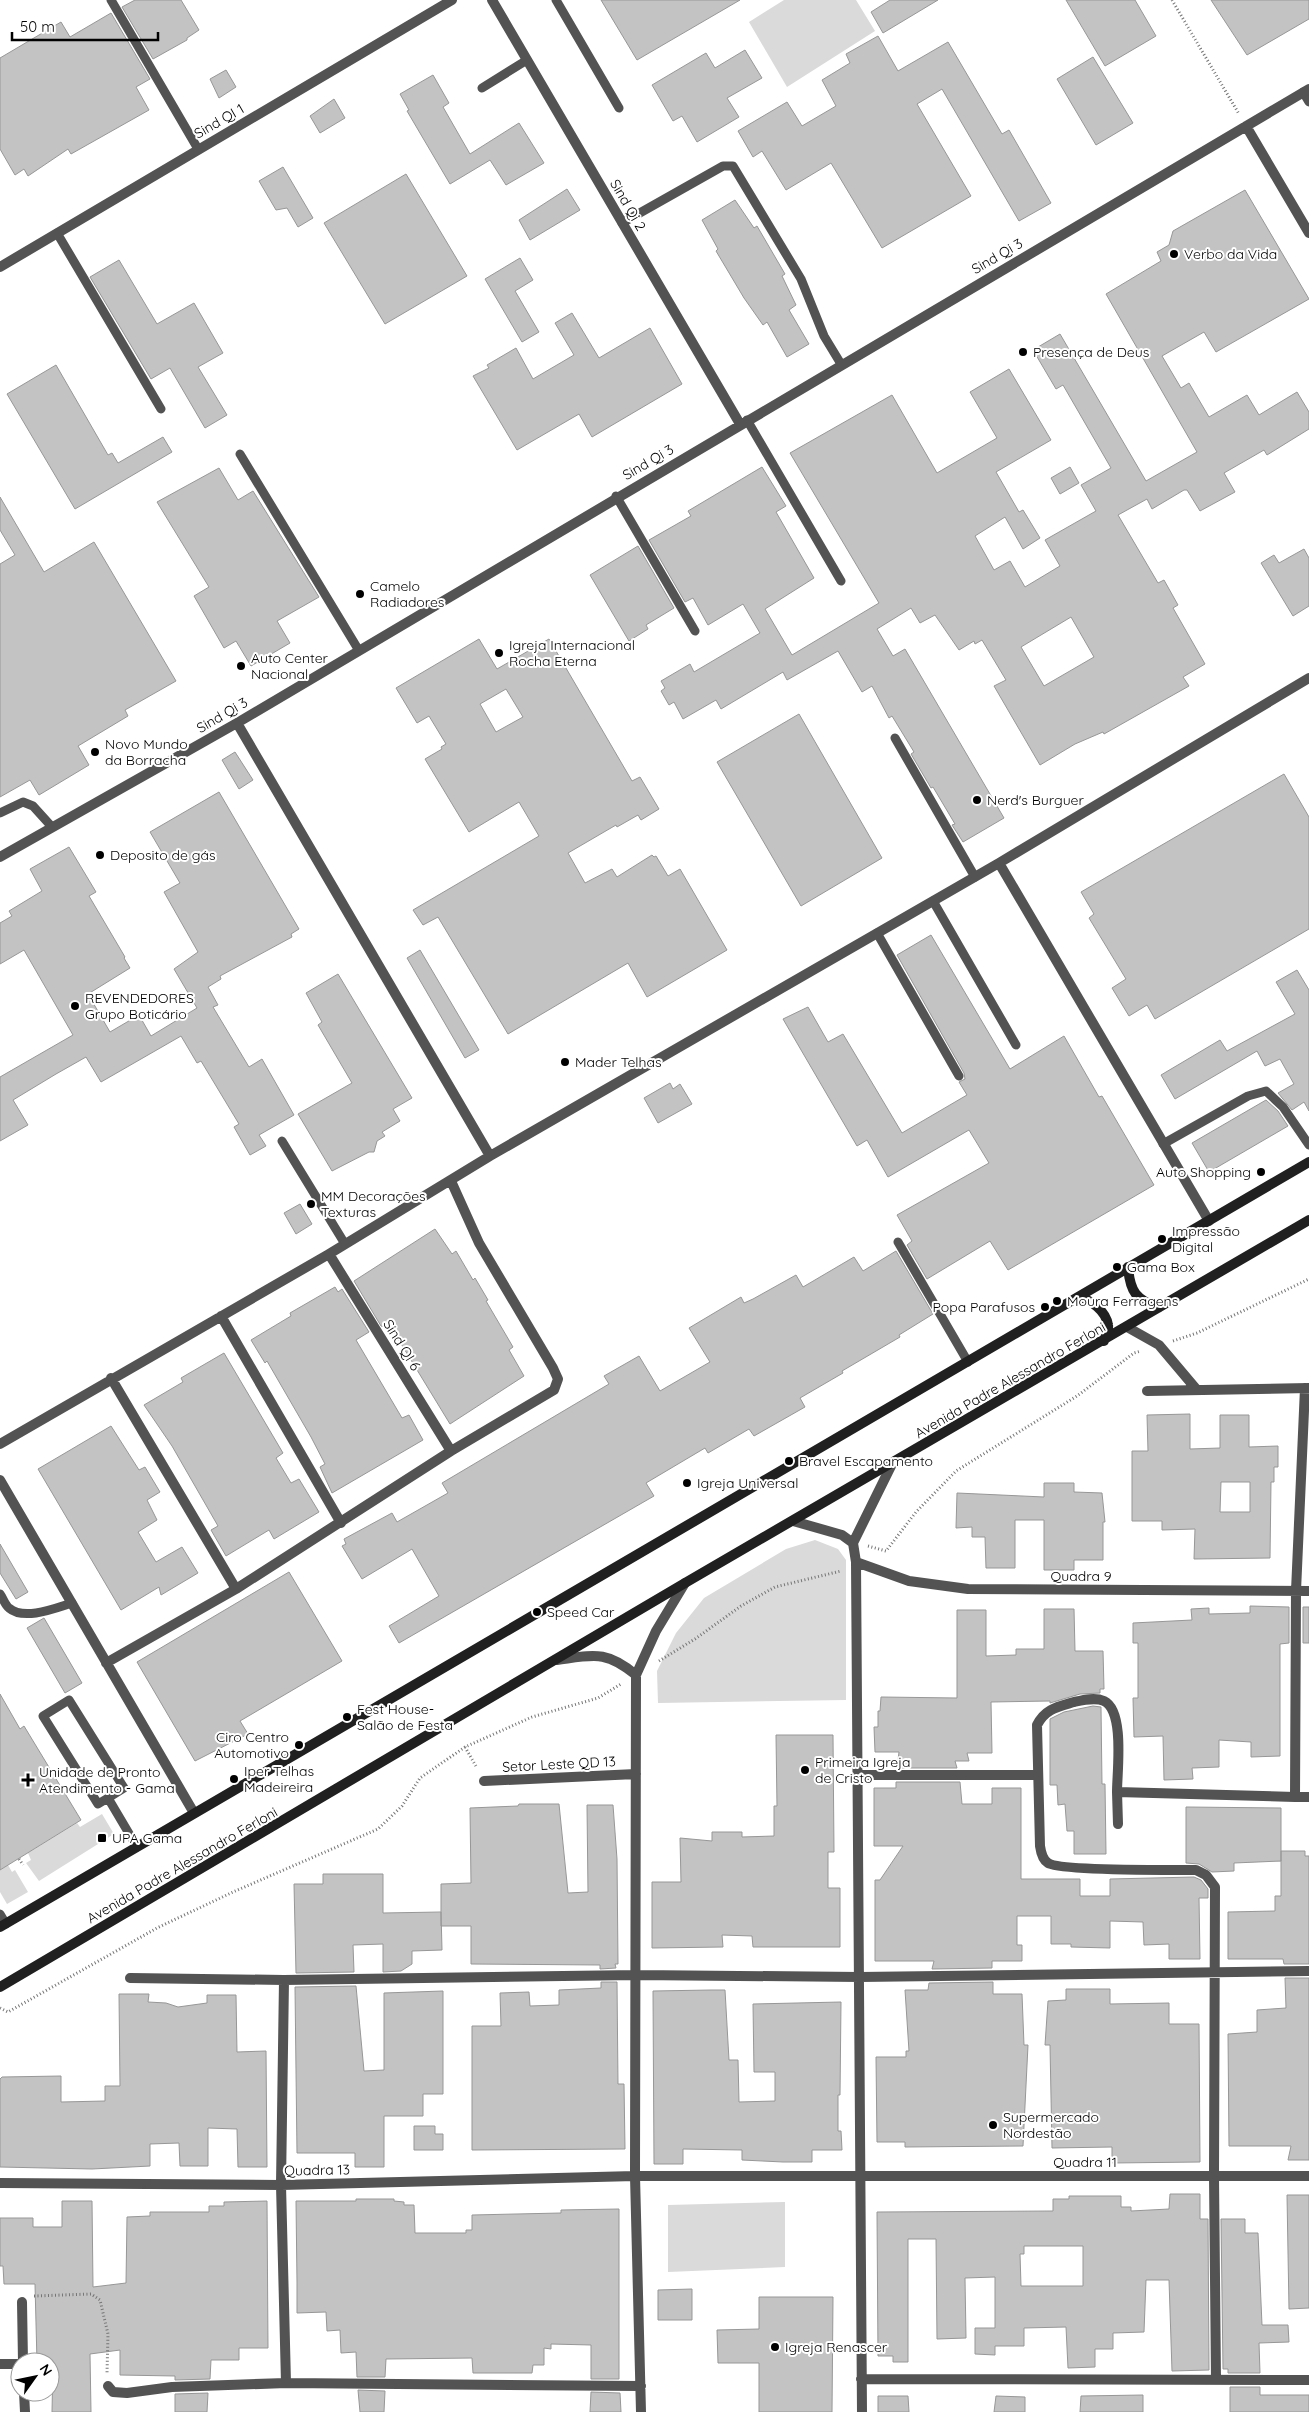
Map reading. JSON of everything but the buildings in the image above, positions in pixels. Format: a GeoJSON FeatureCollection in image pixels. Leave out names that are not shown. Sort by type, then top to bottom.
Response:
{"type":"FeatureCollection","features":[{"type":"Feature","properties":{"kind":"main road"},"geometry":{"type":"LineString","coordinates":[[3,1926],[1309,1162]]}},
{"type":"Feature","properties":{"kind":"main road","name":"Avenida Padre Alessandro Ferloni"},"geometry":{"type":"LineString","coordinates":[[0,1987],[685,1583],[1104,1341],[1309,1220]]}},
{"type":"Feature","properties":{"kind":"main road"},"geometry":{"type":"LineString","coordinates":[[1128,1267],[1134,1292],[1143,1302],[1158,1308]]}},
{"type":"Feature","properties":{"kind":"main road"},"geometry":{"type":"LineString","coordinates":[[1079,1297],[1087,1299],[1101,1312],[1108,1324],[1104,1341]]}},
{"type":"Feature","properties":{"kind":"street","name":"Sind QI 1"},"geometry":{"type":"LineString","coordinates":[[0,267],[452,0]]}},
{"type":"Feature","properties":{"kind":"street","name":"Sind Qi 2"},"geometry":{"type":"LineString","coordinates":[[492,0],[622,223],[744,422]]}},
{"type":"Feature","properties":{"kind":"street","name":"Sind Qi 3"},"geometry":{"type":"LineString","coordinates":[[0,857],[237,723],[616,496],[1306,90]]}},
{"type":"Feature","properties":{"kind":"street"},"geometry":{"type":"LineString","coordinates":[[1246,126],[1309,233]]}},
{"type":"Feature","properties":{"kind":"street"},"geometry":{"type":"LineString","coordinates":[[0,1444],[111,1378],[329,1254],[451,1182],[490,1156],[999,863],[1309,678]]}},
{"type":"Feature","properties":{"kind":"street"},"geometry":{"type":"LineString","coordinates":[[237,723],[490,1156]]}},
{"type":"Feature","properties":{"kind":"street"},"geometry":{"type":"LineString","coordinates":[[999,863],[1209,1221]]}},
{"type":"Feature","properties":{"kind":"street"},"geometry":{"type":"LineString","coordinates":[[106,1662],[236,1589],[452,1451],[554,1390],[558,1379],[479,1243],[451,1182]]}},
{"type":"Feature","properties":{"kind":"street","name":"Sind QI 6"},"geometry":{"type":"LineString","coordinates":[[329,1254],[452,1451]]}},
{"type":"Feature","properties":{"kind":"street"},"geometry":{"type":"LineString","coordinates":[[221,1316],[342,1523]]}},
{"type":"Feature","properties":{"kind":"street"},"geometry":{"type":"LineString","coordinates":[[1127,1327],[1159,1345],[1197,1390]]}},
{"type":"Feature","properties":{"kind":"street"},"geometry":{"type":"LineString","coordinates":[[111,1378],[236,1589]]}},
{"type":"Feature","properties":{"kind":"street"},"geometry":{"type":"LineString","coordinates":[[1147,1390],[1307,1388],[1296,1591],[1295,1797]]}},
{"type":"Feature","properties":{"kind":"street"},"geometry":{"type":"LineString","coordinates":[[862,2412],[856,1562],[853,1543],[892,1464]]}},
{"type":"Feature","properties":{"kind":"street"},"geometry":{"type":"LineString","coordinates":[[0,1480],[194,1813]]}},
{"type":"Feature","properties":{"kind":"street"},"geometry":{"type":"LineString","coordinates":[[793,1521],[842,1535],[853,1543]]}},
{"type":"Feature","properties":{"kind":"street","name":"Quadra 9"},"geometry":{"type":"LineString","coordinates":[[856,1562],[908,1581],[968,1590],[1309,1590]]}},
{"type":"Feature","properties":{"kind":"street"},"geometry":{"type":"LineString","coordinates":[[641,2412],[635,2176],[636,1675],[656,1631],[685,1583]]}},
{"type":"Feature","properties":{"kind":"street"},"geometry":{"type":"LineString","coordinates":[[557,1660],[591,1656],[610,1657],[636,1675]]}},
{"type":"Feature","properties":{"kind":"street"},"geometry":{"type":"LineString","coordinates":[[1118,1824],[1118,1728],[1111,1708],[1106,1702],[1096,1699],[1051,1708],[1042,1715],[1037,1725],[1040,1846],[1044,1859],[1050,1865],[1073,1868],[1196,1870],[1206,1875],[1215,1887],[1213,1972],[1216,2380]]}},
{"type":"Feature","properties":{"kind":"street","name":"Setor Leste QD 13"},"geometry":{"type":"LineString","coordinates":[[484,1781],[636,1774]]}},
{"type":"Feature","properties":{"kind":"street"},"geometry":{"type":"LineString","coordinates":[[857,1774],[1038,1775]]}},
{"type":"Feature","properties":{"kind":"street"},"geometry":{"type":"LineString","coordinates":[[1117,1792],[1309,1797]]}},
{"type":"Feature","properties":{"kind":"street"},"geometry":{"type":"LineString","coordinates":[[130,1978],[284,1980],[636,1975],[860,1977],[1309,1971]]}},
{"type":"Feature","properties":{"kind":"street"},"geometry":{"type":"LineString","coordinates":[[284,1980],[282,2185],[286,2384]]}},
{"type":"Feature","properties":{"kind":"street","name":"Quadra 11"},"geometry":{"type":"LineString","coordinates":[[635,2176],[1309,2176]]}},
{"type":"Feature","properties":{"kind":"street","name":"Quadra 13"},"geometry":{"type":"LineString","coordinates":[[0,2184],[282,2185],[635,2176]]}},
{"type":"Feature","properties":{"kind":"street"},"geometry":{"type":"LineString","coordinates":[[21,2352],[22,2302]]}},
{"type":"Feature","properties":{"kind":"street"},"geometry":{"type":"LineString","coordinates":[[861,2379],[1309,2380]]}},
{"type":"Feature","properties":{"kind":"street"},"geometry":{"type":"LineString","coordinates":[[108,2386],[113,2392],[127,2393],[172,2387],[286,2384],[641,2386]]}},
{"type":"Feature","properties":{"kind":"lane"},"geometry":{"type":"LineString","coordinates":[[111,0],[198,149]]}},
{"type":"Feature","properties":{"kind":"lane"},"geometry":{"type":"LineString","coordinates":[[556,0],[619,108]]}},
{"type":"Feature","properties":{"kind":"lane"},"geometry":{"type":"LineString","coordinates":[[482,88],[527,60]]}},
{"type":"Feature","properties":{"kind":"lane"},"geometry":{"type":"LineString","coordinates":[[1306,90],[1309,102]]}},
{"type":"Feature","properties":{"kind":"lane"},"geometry":{"type":"LineString","coordinates":[[622,223],[723,166],[733,166],[801,279],[824,336],[841,364]]}},
{"type":"Feature","properties":{"kind":"lane"},"geometry":{"type":"LineString","coordinates":[[57,233],[161,409]]}},
{"type":"Feature","properties":{"kind":"lane"},"geometry":{"type":"LineString","coordinates":[[744,422],[841,581]]}},
{"type":"Feature","properties":{"kind":"lane"},"geometry":{"type":"LineString","coordinates":[[240,454],[358,649]]}},
{"type":"Feature","properties":{"kind":"lane"},"geometry":{"type":"LineString","coordinates":[[616,496],[695,631]]}},
{"type":"Feature","properties":{"kind":"lane"},"geometry":{"type":"LineString","coordinates":[[895,738],[975,877]]}},
{"type":"Feature","properties":{"kind":"lane"},"geometry":{"type":"LineString","coordinates":[[0,814],[23,802],[33,806],[52,827]]}},
{"type":"Feature","properties":{"kind":"lane"},"geometry":{"type":"LineString","coordinates":[[933,901],[1016,1045]]}},
{"type":"Feature","properties":{"kind":"lane"},"geometry":{"type":"LineString","coordinates":[[877,933],[959,1076]]}},
{"type":"Feature","properties":{"kind":"lane"},"geometry":{"type":"LineString","coordinates":[[1163,1144],[1248,1096],[1266,1091],[1283,1107],[1309,1145]]}},
{"type":"Feature","properties":{"kind":"lane"},"geometry":{"type":"LineString","coordinates":[[282,1142],[345,1244]]}},
{"type":"Feature","properties":{"kind":"lane"},"geometry":{"type":"LineString","coordinates":[[898,1242],[968,1362]]}},
{"type":"Feature","properties":{"kind":"lane"},"geometry":{"type":"LineString","coordinates":[[0,1594],[9,1608],[20,1613],[52,1609],[72,1603]]}},
{"type":"Feature","properties":{"kind":"lane"},"geometry":{"type":"LineString","coordinates":[[69,1700],[124,1788],[108,1798],[98,1804],[44,1716],[69,1700]]}},
{"type":"Feature","properties":{"kind":"lane"},"geometry":{"type":"LineString","coordinates":[[108,1798],[137,1847]]}},
{"type":"Feature","properties":{"kind":"lane"},"geometry":{"type":"LineString","coordinates":[[0,1914],[3,1926]]}},
{"type":"Feature","properties":{"kind":"path"},"geometry":{"type":"LineString","coordinates":[[1172,0],[1246,126]]}},
{"type":"Feature","properties":{"kind":"path"},"geometry":{"type":"LineString","coordinates":[[853,1543],[886,1551],[916,1512],[956,1471],[1077,1396],[1134,1353],[1198,1333],[1309,1279]]}},
{"type":"Feature","properties":{"kind":"path"},"geometry":{"type":"LineString","coordinates":[[0,2008],[8,2012],[157,1928],[233,1892],[378,1829],[402,1806],[420,1778],[465,1747],[532,1717],[598,1698],[695,1639],[741,1606],[775,1587],[847,1569]]}},
{"type":"Feature","properties":{"kind":"path"},"geometry":{"type":"LineString","coordinates":[[465,1747],[484,1781]]}},
{"type":"Feature","properties":{"kind":"path"},"geometry":{"type":"LineString","coordinates":[[19,1859],[23,1865]]}},
{"type":"Feature","properties":{"kind":"path"},"geometry":{"type":"LineString","coordinates":[[22,2302],[29,2296],[44,2294],[92,2294],[100,2300],[108,2334],[108,2386]]}},
{"type":"Feature","properties":{"kind":"shaded area"},"geometry":{"type":"Polygon","coordinates":[[[784,0],[856,0],[875,31],[787,87],[749,22],[784,0]]]}},
{"type":"Feature","properties":{"kind":"shaded area"},"geometry":{"type":"Polygon","coordinates":[[[815,1540],[838,1549],[846,1560],[846,1700],[658,1703],[657,1671],[676,1633],[704,1598],[786,1549],[815,1540]]]}},
{"type":"Feature","properties":{"kind":"shaded area"},"geometry":{"type":"Polygon","coordinates":[[[102,1814],[114,1834],[39,1881],[26,1863],[31,1860],[28,1853],[77,1823],[80,1827],[102,1814]]]}},
{"type":"Feature","properties":{"kind":"shaded area"},"geometry":{"type":"Polygon","coordinates":[[[8,1865],[12,1872],[15,1870],[28,1892],[7,1904],[0,1892],[0,1870],[8,1865]]]}},
{"type":"Feature","properties":{"kind":"shaded area"},"geometry":{"type":"Polygon","coordinates":[[[785,2202],[785,2267],[668,2272],[668,2205],[785,2202]]]}},
{"type":"Feature","properties":{"kind":"place","name":"Verbo da Vida"},"geometry":{"type":"Point","coordinates":[1174,254]}},
{"type":"Feature","properties":{"kind":"place","name":"Presença de Deus"},"geometry":{"type":"Point","coordinates":[1023,352]}},
{"type":"Feature","properties":{"kind":"place","name":"Camelo Radiadores"},"geometry":{"type":"Point","coordinates":[360,594]}},
{"type":"Feature","properties":{"kind":"place","name":"Igreja Internacional Rocha Eterna"},"geometry":{"type":"Point","coordinates":[499,653]}},
{"type":"Feature","properties":{"kind":"place","name":"Auto Center Nacional"},"geometry":{"type":"Point","coordinates":[241,666]}},
{"type":"Feature","properties":{"kind":"place","name":"Novo Mundo da Borracha"},"geometry":{"type":"Point","coordinates":[95,752]}},
{"type":"Feature","properties":{"kind":"place","name":"Nerd's Burguer"},"geometry":{"type":"Point","coordinates":[977,800]}},
{"type":"Feature","properties":{"kind":"place","name":"Deposito de gás"},"geometry":{"type":"Point","coordinates":[100,855]}},
{"type":"Feature","properties":{"kind":"place","name":"REVENDEDORES Grupo Boticário"},"geometry":{"type":"Point","coordinates":[75,1006]}},
{"type":"Feature","properties":{"kind":"place","name":"Mader Telhas"},"geometry":{"type":"Point","coordinates":[565,1062]}},
{"type":"Feature","properties":{"kind":"place","name":"Auto Shopping"},"geometry":{"type":"Point","coordinates":[1261,1172]}},
{"type":"Feature","properties":{"kind":"place","name":"MM Decorações Texturas"},"geometry":{"type":"Point","coordinates":[311,1204]}},
{"type":"Feature","properties":{"kind":"place","name":"Impressão Digital"},"geometry":{"type":"Point","coordinates":[1162,1239]}},
{"type":"Feature","properties":{"kind":"place","name":"Gama Box"},"geometry":{"type":"Point","coordinates":[1117,1267]}},
{"type":"Feature","properties":{"kind":"place","name":"Moura Ferragens"},"geometry":{"type":"Point","coordinates":[1057,1301]}},
{"type":"Feature","properties":{"kind":"place","name":"Popa Parafusos"},"geometry":{"type":"Point","coordinates":[1045,1307]}},
{"type":"Feature","properties":{"kind":"place","name":"Bravel Escapamento"},"geometry":{"type":"Point","coordinates":[789,1461]}},
{"type":"Feature","properties":{"kind":"place","name":"Igreja Universal"},"geometry":{"type":"Point","coordinates":[687,1483]}},
{"type":"Feature","properties":{"kind":"place","name":"Speed Car"},"geometry":{"type":"Point","coordinates":[537,1612]}},
{"type":"Feature","properties":{"kind":"place","name":"Fest House- Salão de Festa"},"geometry":{"type":"Point","coordinates":[347,1717]}},
{"type":"Feature","properties":{"kind":"place","name":"Ciro Centro Automotivo"},"geometry":{"type":"Point","coordinates":[299,1745]}},
{"type":"Feature","properties":{"kind":"place","name":"Primeira Igreja de Cristo"},"geometry":{"type":"Point","coordinates":[805,1770]}},
{"type":"Feature","properties":{"kind":"place","name":"Iper Telhas Madeireira"},"geometry":{"type":"Point","coordinates":[234,1779]}},
{"type":"Feature","properties":{"kind":"place","name":"Unidade de Pronto Atendimento - Gama"},"geometry":{"type":"Point","coordinates":[28,1780]}},
{"type":"Feature","properties":{"kind":"place","name":"UPA Gama"},"geometry":{"type":"Point","coordinates":[102,1838]}},
{"type":"Feature","properties":{"kind":"place","name":"Supermercado Nordestão"},"geometry":{"type":"Point","coordinates":[993,2125]}},
{"type":"Feature","properties":{"kind":"place","name":"Igreja Renascer"},"geometry":{"type":"Point","coordinates":[775,2347]}}]}
